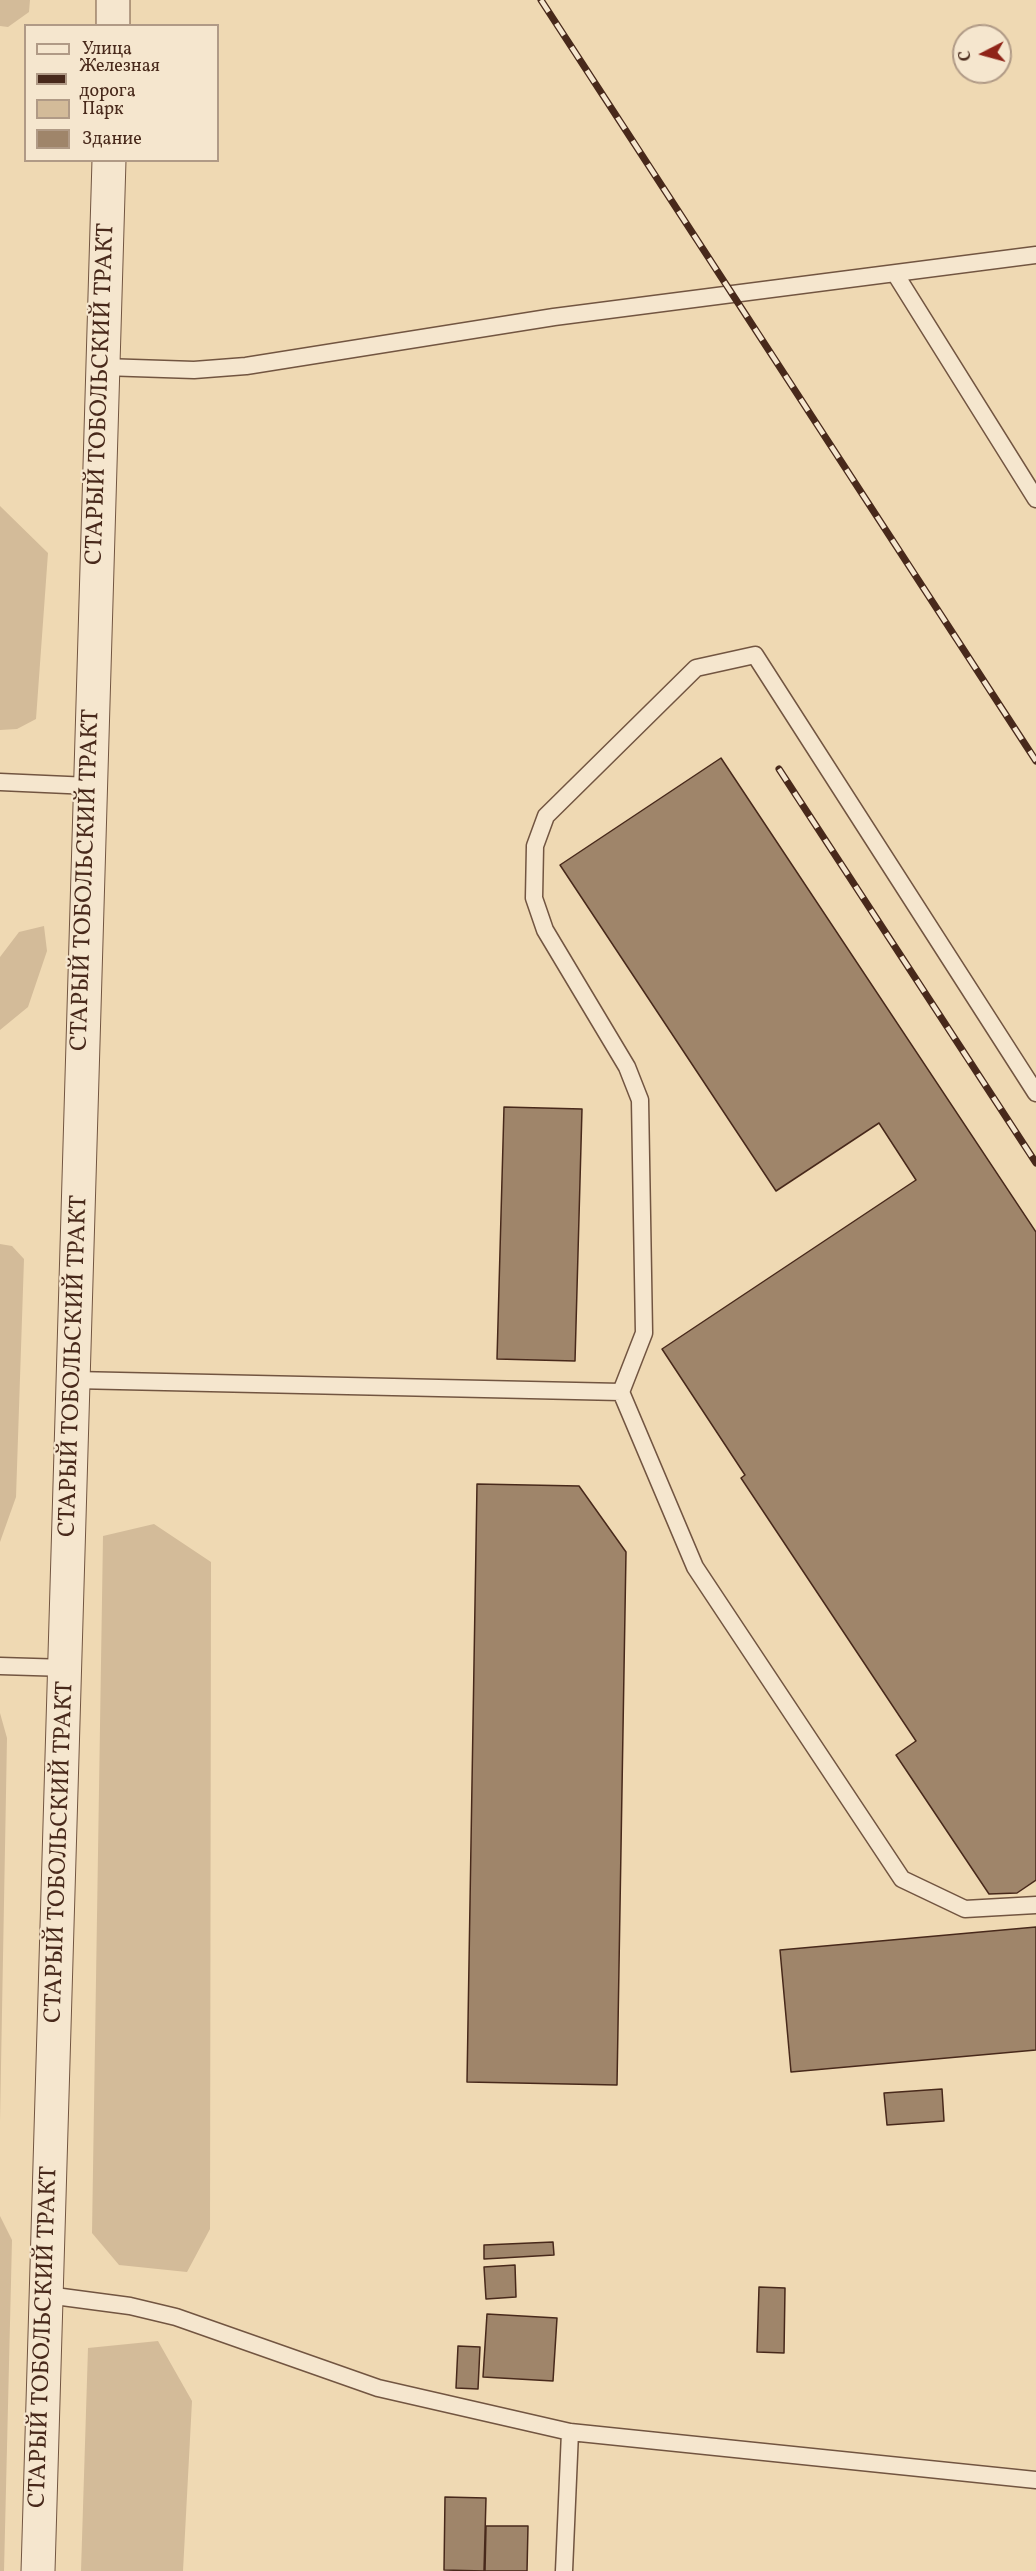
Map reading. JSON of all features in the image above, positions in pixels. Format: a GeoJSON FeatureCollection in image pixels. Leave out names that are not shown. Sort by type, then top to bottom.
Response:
{"type":"FeatureCollection","features":[{"type":"Feature","properties":{"kind":"street"},"geometry":{"type":"LineString","coordinates":[[113,0],[113,24]]}},
{"type":"Feature","properties":{"kind":"street","name":"СТАРЫЙ ТОБОЛЬСКИЙ ТРАКТ"},"geometry":{"type":"LineString","coordinates":[[38,2571],[67,1668],[109,162]]}},
{"type":"Feature","properties":{"kind":"lane"},"geometry":{"type":"LineString","coordinates":[[104,367],[194,370],[246,366],[554,317],[1036,255]]}},
{"type":"Feature","properties":{"kind":"lane"},"geometry":{"type":"LineString","coordinates":[[896,274],[1036,499]]}},
{"type":"Feature","properties":{"kind":"lane"},"geometry":{"type":"LineString","coordinates":[[1036,1093],[754,655],[696,668],[546,816],[535,846],[534,898],[545,930],[627,1067],[640,1100],[644,1334],[621,1392],[695,1567],[902,1879],[965,1909],[1036,1905]]}},
{"type":"Feature","properties":{"kind":"lane"},"geometry":{"type":"LineString","coordinates":[[0,782],[90,786]]}},
{"type":"Feature","properties":{"kind":"lane"},"geometry":{"type":"LineString","coordinates":[[74,1380],[621,1392]]}},
{"type":"Feature","properties":{"kind":"lane"},"geometry":{"type":"LineString","coordinates":[[0,1666],[67,1668]]}},
{"type":"Feature","properties":{"kind":"lane"},"geometry":{"type":"LineString","coordinates":[[47,2295],[130,2306],[176,2317],[378,2388],[570,2432],[1036,2480]]}},
{"type":"Feature","properties":{"kind":"lane"},"geometry":{"type":"LineString","coordinates":[[564,2571],[570,2432]]}},
{"type":"Feature","properties":{"kind":"green space"},"geometry":{"type":"Polygon","coordinates":[[[0,0],[30,0],[29,12],[8,27],[0,26],[0,0]]]}},
{"type":"Feature","properties":{"kind":"green space"},"geometry":{"type":"Polygon","coordinates":[[[0,506],[48,553],[36,719],[17,729],[0,730],[0,506]]]}},
{"type":"Feature","properties":{"kind":"green space"},"geometry":{"type":"Polygon","coordinates":[[[44,926],[47,951],[28,1007],[0,1030],[0,957],[19,932],[44,926]]]}},
{"type":"Feature","properties":{"kind":"green space"},"geometry":{"type":"Polygon","coordinates":[[[0,1244],[12,1246],[24,1259],[16,1497],[0,1542],[0,1244]]]}},
{"type":"Feature","properties":{"kind":"green space"},"geometry":{"type":"Polygon","coordinates":[[[154,1524],[211,1562],[210,2229],[187,2272],[119,2265],[92,2233],[103,1536],[154,1524]]]}},
{"type":"Feature","properties":{"kind":"green space"},"geometry":{"type":"Polygon","coordinates":[[[0,1713],[7,1738],[0,2121],[0,1713]]]}},
{"type":"Feature","properties":{"kind":"green space"},"geometry":{"type":"Polygon","coordinates":[[[0,2216],[12,2240],[4,2571],[0,2571],[0,2216]]]}},
{"type":"Feature","properties":{"kind":"green space"},"geometry":{"type":"Polygon","coordinates":[[[158,2341],[192,2401],[183,2571],[81,2571],[88,2348],[158,2341]]]}},
{"type":"Feature","properties":{"kind":"building"},"geometry":{"type":"Polygon","coordinates":[[[721,758],[1036,1232],[1036,1880],[1017,1893],[989,1894],[896,1755],[916,1741],[741,1478],[745,1475],[662,1349],[916,1180],[879,1123],[776,1191],[560,865],[721,758]]]}},
{"type":"Feature","properties":{"kind":"building"},"geometry":{"type":"Polygon","coordinates":[[[504,1107],[582,1109],[575,1361],[497,1359],[504,1107]]]}},
{"type":"Feature","properties":{"kind":"building"},"geometry":{"type":"Polygon","coordinates":[[[477,1484],[579,1486],[626,1552],[617,2085],[467,2082],[477,1484]]]}},
{"type":"Feature","properties":{"kind":"building"},"geometry":{"type":"Polygon","coordinates":[[[1036,1927],[1036,2050],[791,2072],[780,1950],[1036,1927]]]}},
{"type":"Feature","properties":{"kind":"building"},"geometry":{"type":"Polygon","coordinates":[[[942,2089],[944,2121],[887,2125],[884,2093],[942,2089]]]}},
{"type":"Feature","properties":{"kind":"building"},"geometry":{"type":"Polygon","coordinates":[[[553,2242],[554,2255],[484,2259],[484,2245],[553,2242]]]}},
{"type":"Feature","properties":{"kind":"building"},"geometry":{"type":"Polygon","coordinates":[[[515,2265],[516,2297],[486,2299],[484,2267],[515,2265]]]}},
{"type":"Feature","properties":{"kind":"building"},"geometry":{"type":"Polygon","coordinates":[[[759,2287],[785,2288],[784,2353],[757,2352],[759,2287]]]}},
{"type":"Feature","properties":{"kind":"building"},"geometry":{"type":"Polygon","coordinates":[[[487,2314],[557,2318],[553,2381],[483,2377],[487,2314]]]}},
{"type":"Feature","properties":{"kind":"building"},"geometry":{"type":"Polygon","coordinates":[[[458,2346],[480,2347],[478,2389],[456,2388],[458,2346]]]}},
{"type":"Feature","properties":{"kind":"building"},"geometry":{"type":"Polygon","coordinates":[[[445,2497],[486,2498],[484,2571],[444,2570],[445,2497]]]}},
{"type":"Feature","properties":{"kind":"building"},"geometry":{"type":"Polygon","coordinates":[[[486,2526],[528,2526],[527,2571],[485,2571],[486,2526]]]}},
{"type":"Feature","properties":{"kind":"railway"},"geometry":{"type":"LineString","coordinates":[[541,0],[1036,761]]}},
{"type":"Feature","properties":{"kind":"railway"},"geometry":{"type":"LineString","coordinates":[[779,769],[1036,1163]]}}]}
